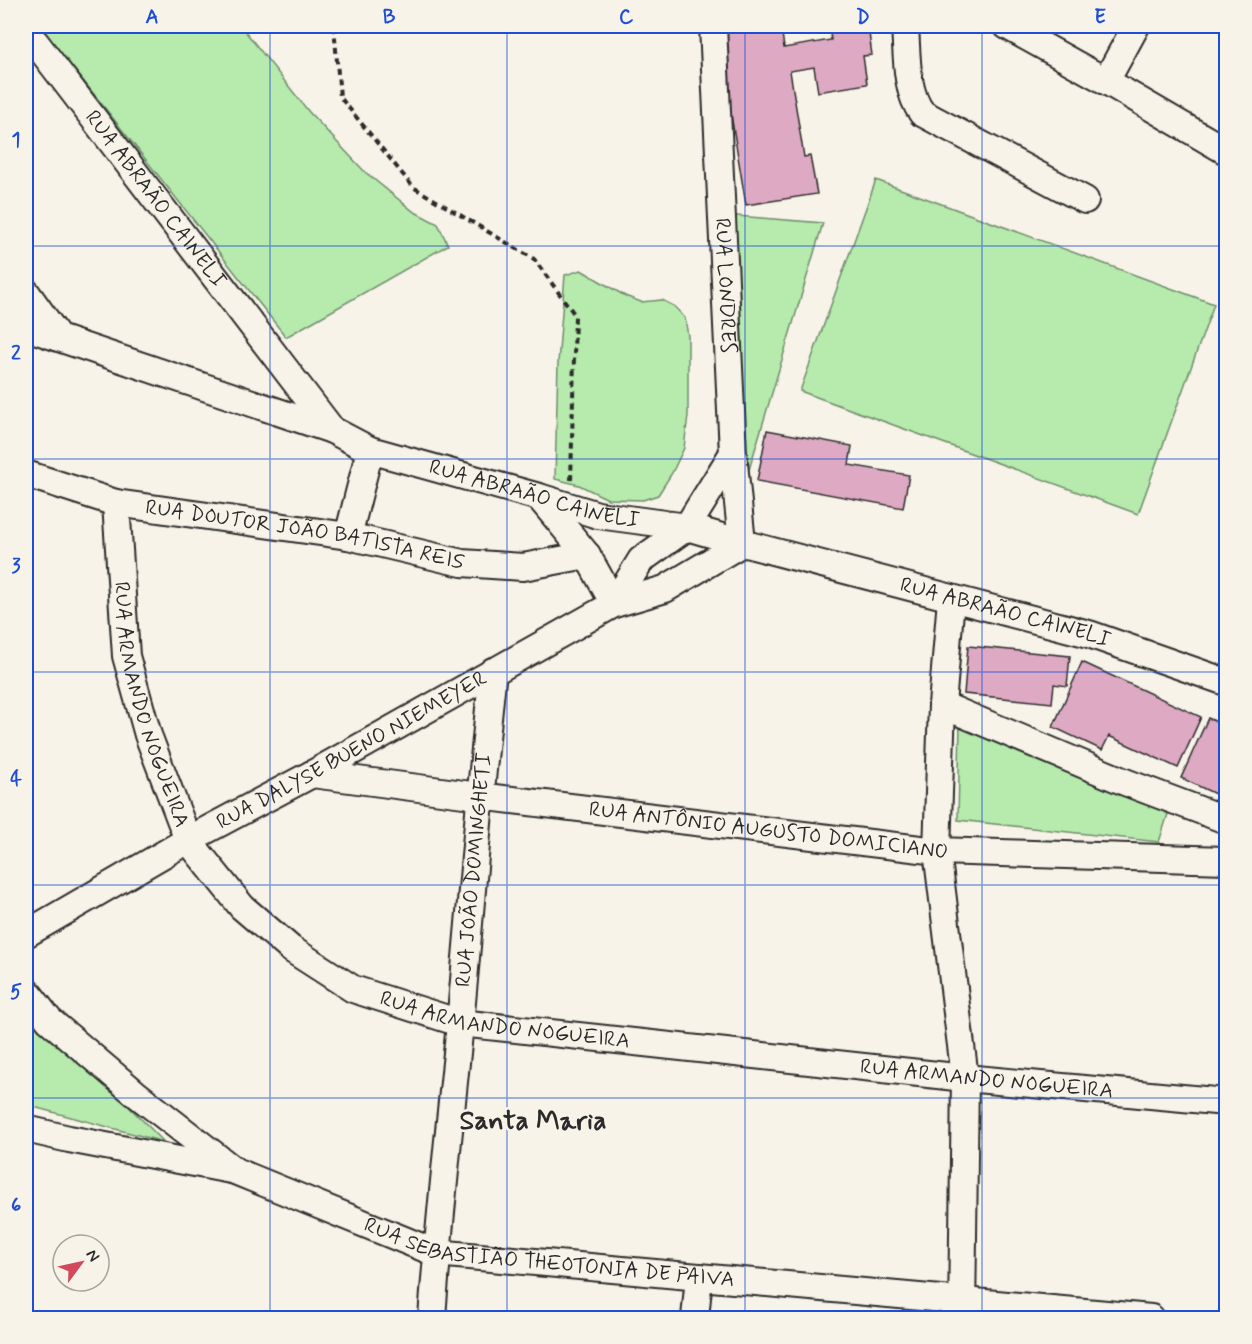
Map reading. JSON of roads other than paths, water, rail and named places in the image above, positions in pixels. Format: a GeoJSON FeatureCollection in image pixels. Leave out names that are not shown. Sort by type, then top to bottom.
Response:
{"type":"FeatureCollection","features":[{"type":"Feature","properties":{"kind":"street","name":"RUA LONDRES"},"geometry":{"type":"LineString","coordinates":[[713,26],[733,453],[742,543]]}},
{"type":"Feature","properties":{"kind":"street"},"geometry":{"type":"LineString","coordinates":[[905,26],[911,92],[921,113],[1085,200]]}},
{"type":"Feature","properties":{"kind":"street"},"geometry":{"type":"LineString","coordinates":[[1007,26],[1227,151]]}},
{"type":"Feature","properties":{"kind":"street"},"geometry":{"type":"LineString","coordinates":[[1106,81],[1136,26]]}},
{"type":"Feature","properties":{"kind":"street","name":"RUA ABRAÃO CAINELI"},"geometry":{"type":"LineString","coordinates":[[26,30],[332,430],[370,450],[539,497],[598,516],[687,527],[1089,634],[1227,682]]}},
{"type":"Feature","properties":{"kind":"street"},"geometry":{"type":"LineString","coordinates":[[26,292],[59,338]]}},
{"type":"Feature","properties":{"kind":"street"},"geometry":{"type":"LineString","coordinates":[[26,327],[332,430]]}},
{"type":"Feature","properties":{"kind":"street"},"geometry":{"type":"LineString","coordinates":[[348,536],[370,450]]}},
{"type":"Feature","properties":{"kind":"street"},"geometry":{"type":"LineString","coordinates":[[687,527],[733,453]]}},
{"type":"Feature","properties":{"kind":"street","name":"RUA DOUTOR JOÃO BATISTA REIS"},"geometry":{"type":"LineString","coordinates":[[26,474],[116,503],[348,536],[462,563],[523,567],[587,555]]}},
{"type":"Feature","properties":{"kind":"street"},"geometry":{"type":"LineString","coordinates":[[539,497],[587,555],[614,604]]}},
{"type":"Feature","properties":{"kind":"street","name":"RUA ARMANDO NOGUEIRA"},"geometry":{"type":"LineString","coordinates":[[116,503],[126,656],[148,735],[188,840],[242,907],[291,949],[353,989],[460,1023],[966,1078],[1227,1102]]}},
{"type":"Feature","properties":{"kind":"street","name":"RUA DALYSE BUENO NIEMEYER"},"geometry":{"type":"LineString","coordinates":[[614,604],[641,560],[687,527]]}},
{"type":"Feature","properties":{"kind":"street","name":"RUA DALYSE BUENO NIEMEYER"},"geometry":{"type":"LineString","coordinates":[[26,934],[188,840],[312,774],[614,604],[665,588],[742,543]]}},
{"type":"Feature","properties":{"kind":"street"},"geometry":{"type":"LineString","coordinates":[[951,599],[942,705],[938,851],[966,1078],[962,1310]]}},
{"type":"Feature","properties":{"kind":"street","name":"RUA JOÃO DOMINGHETI"},"geometry":{"type":"LineString","coordinates":[[432,1318],[436,1253],[460,1023],[479,796],[493,671]]}},
{"type":"Feature","properties":{"kind":"street"},"geometry":{"type":"LineString","coordinates":[[942,705],[1125,782],[1227,820]]}},
{"type":"Feature","properties":{"kind":"street","name":"RUA ANTÔNIO AUGUSTO DOMICIANO"},"geometry":{"type":"LineString","coordinates":[[312,774],[938,851],[1227,860]]}},
{"type":"Feature","properties":{"kind":"street","name":"RUA SEBASTIÃO THEOTONIA DE PAIVA"},"geometry":{"type":"LineString","coordinates":[[26,990],[49,1020],[135,1093],[235,1171],[436,1253],[699,1277],[962,1310],[1150,1318]]}},
{"type":"Feature","properties":{"kind":"street"},"geometry":{"type":"LineString","coordinates":[[26,1129],[235,1171]]}},
{"type":"Feature","properties":{"kind":"street"},"geometry":{"type":"LineString","coordinates":[[695,1318],[699,1277]]}},
{"type":"Feature","properties":{"kind":"district","name":"Santa Maria"},"geometry":{"type":"Point","coordinates":[533,1121]}}]}
